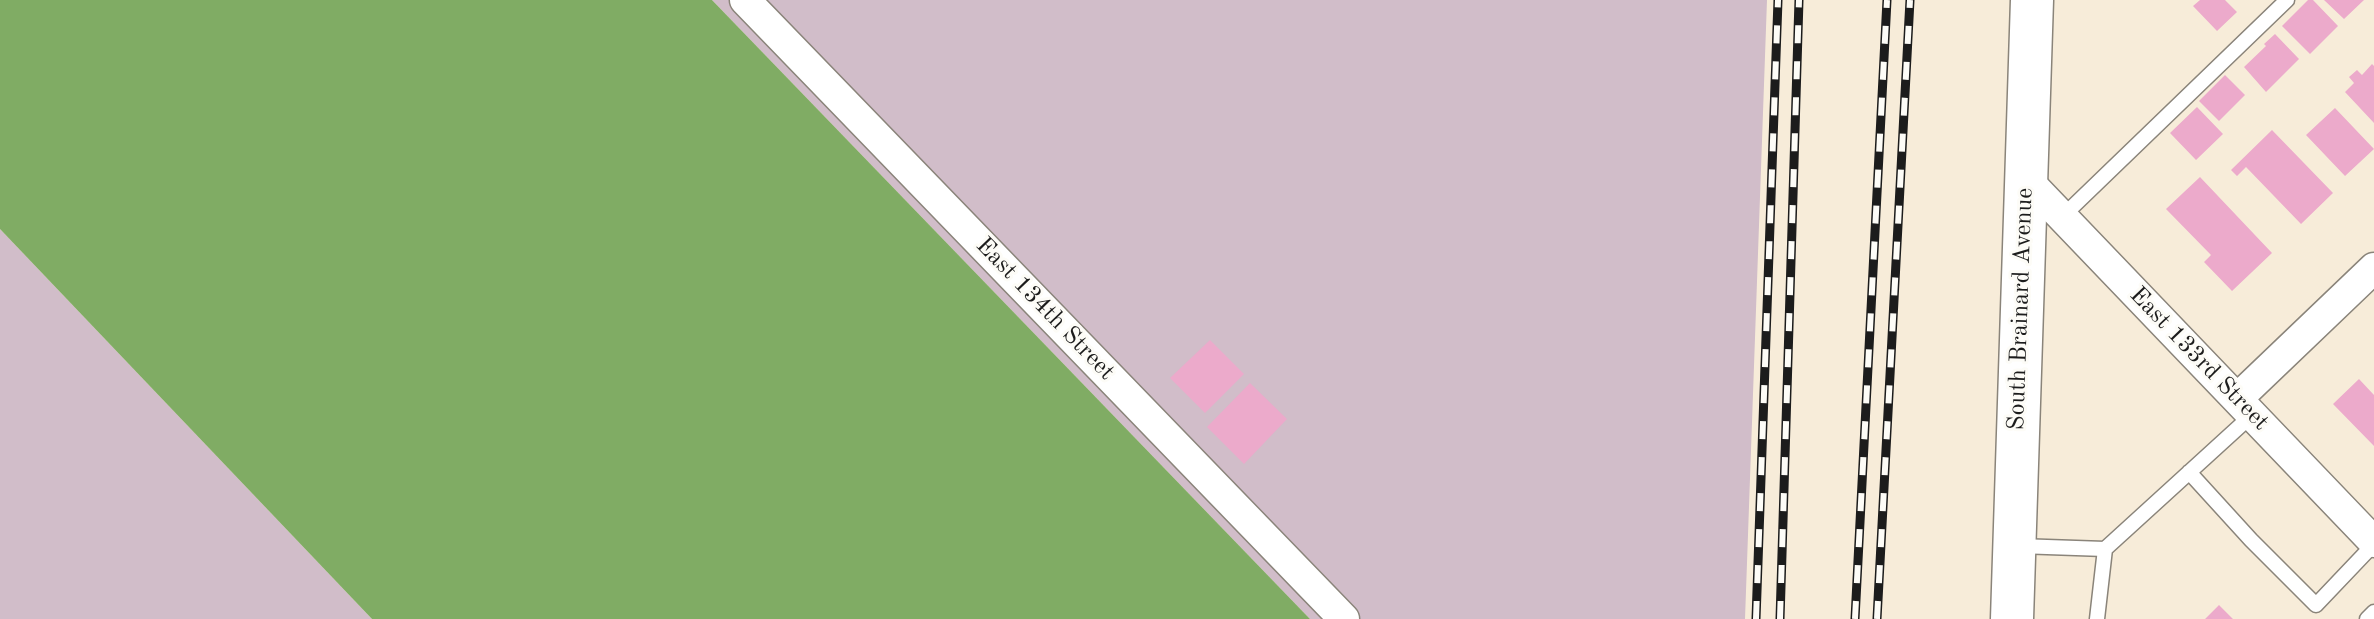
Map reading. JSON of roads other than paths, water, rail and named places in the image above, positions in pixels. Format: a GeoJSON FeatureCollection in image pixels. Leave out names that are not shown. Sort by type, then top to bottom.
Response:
{"type":"FeatureCollection","features":[{"type":"Feature","properties":{"kind":"main road","name":"South Brainard Avenue"},"geometry":{"type":"LineString","coordinates":[[2012,619],[2032,0]]}},
{"type":"Feature","properties":{"kind":"street","name":"East 134th Street"},"geometry":{"type":"LineString","coordinates":[[745,0],[1344,619]]}},
{"type":"Feature","properties":{"kind":"street","name":"East 133rd Street"},"geometry":{"type":"LineString","coordinates":[[2024,177],[2374,543]]}},
{"type":"Feature","properties":{"kind":"street"},"geometry":{"type":"LineString","coordinates":[[2245,407],[2374,268]]}},
{"type":"Feature","properties":{"kind":"lane"},"geometry":{"type":"LineString","coordinates":[[2062,217],[2287,0]]}},
{"type":"Feature","properties":{"kind":"lane"},"geometry":{"type":"LineString","coordinates":[[2097,619],[2105,549],[2189,472],[2245,407]]}},
{"type":"Feature","properties":{"kind":"lane"},"geometry":{"type":"LineString","coordinates":[[2189,472],[2316,605],[2374,543]]}},
{"type":"Feature","properties":{"kind":"lane"},"geometry":{"type":"LineString","coordinates":[[2014,546],[2105,549]]}},
{"type":"Feature","properties":{"kind":"lane"},"geometry":{"type":"LineString","coordinates":[[2367,619],[2374,612]]}},
{"type":"Feature","properties":{"kind":"railway"},"geometry":{"type":"LineString","coordinates":[[1756,619],[1778,0]]}},
{"type":"Feature","properties":{"kind":"railway"},"geometry":{"type":"LineString","coordinates":[[1780,619],[1799,0]]}},
{"type":"Feature","properties":{"kind":"railway"},"geometry":{"type":"LineString","coordinates":[[1855,619],[1887,0]]}},
{"type":"Feature","properties":{"kind":"railway"},"geometry":{"type":"LineString","coordinates":[[1877,619],[1910,0]]}}]}
